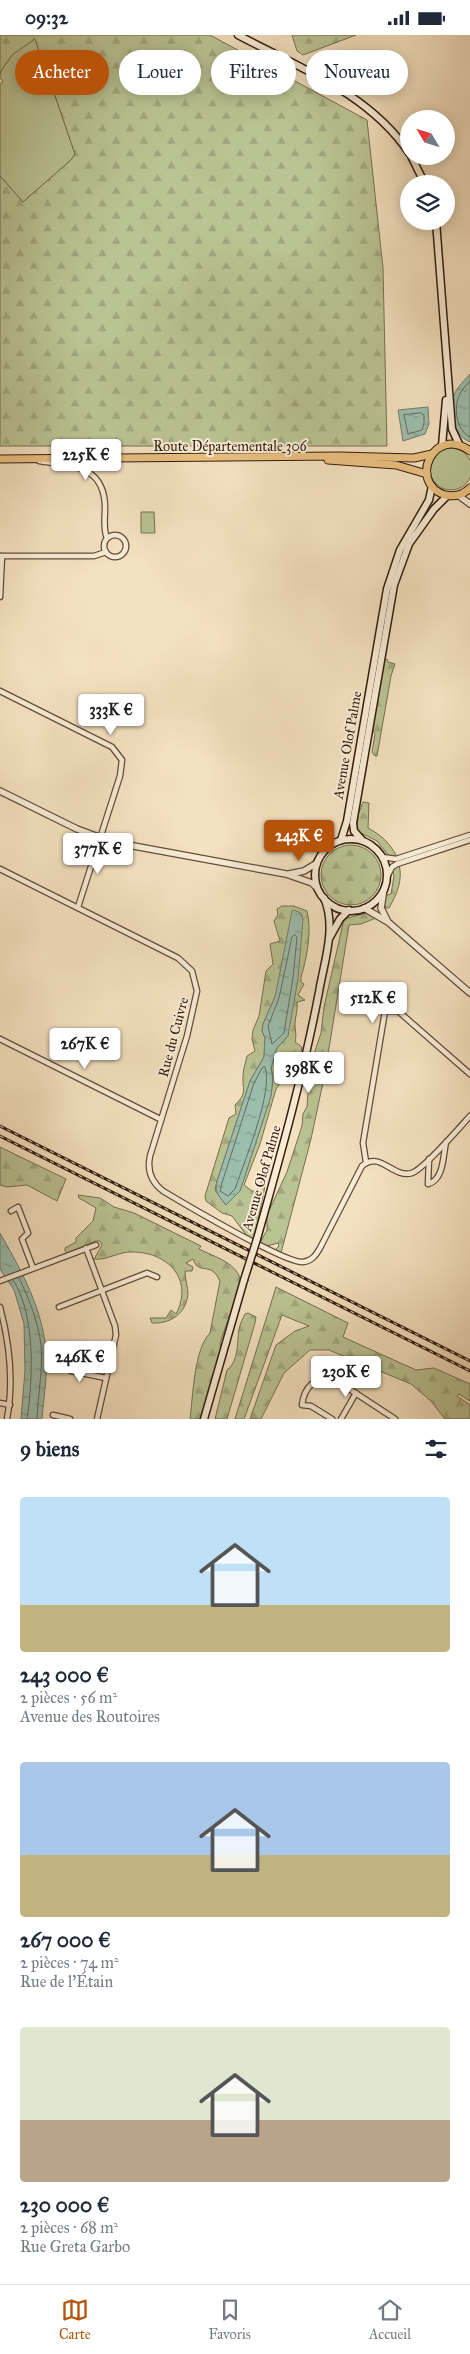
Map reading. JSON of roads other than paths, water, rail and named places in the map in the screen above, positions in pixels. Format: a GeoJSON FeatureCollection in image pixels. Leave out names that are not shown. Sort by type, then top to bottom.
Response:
{"type":"FeatureCollection","features":[{"type":"Feature","properties":{"kind":"main road"},"geometry":{"type":"LineString","coordinates":[[238,35],[356,99],[386,124],[400,142]]}},
{"type":"Feature","properties":{"kind":"main road"},"geometry":{"type":"LineString","coordinates":[[437,230],[446,374],[452,429],[459,444],[470,451]]}},
{"type":"Feature","properties":{"kind":"main road"},"geometry":{"type":"LineString","coordinates":[[442,445],[446,374]]}},
{"type":"Feature","properties":{"kind":"main road"},"geometry":{"type":"LineString","coordinates":[[378,653],[387,589],[394,563],[405,539],[429,500],[432,487],[427,474],[428,461],[432,454],[442,445],[459,444]]}},
{"type":"Feature","properties":{"kind":"main road","name":"Route Départementale 306"},"geometry":{"type":"LineString","coordinates":[[0,459],[414,458],[432,454]]}},
{"type":"Feature","properties":{"kind":"main road","name":"Route Départementale 306"},"geometry":{"type":"LineString","coordinates":[[318,458],[396,465],[427,474]]}},
{"type":"Feature","properties":{"kind":"main road"},"geometry":{"type":"LineString","coordinates":[[432,487],[447,495],[458,495],[470,488]]}},
{"type":"Feature","properties":{"kind":"main road"},"geometry":{"type":"LineString","coordinates":[[378,653],[392,591],[406,552],[434,509],[447,495]]}},
{"type":"Feature","properties":{"kind":"main road","name":"Avenue Olof Palme"},"geometry":{"type":"LineString","coordinates":[[341,840],[347,821],[378,653]]}},
{"type":"Feature","properties":{"kind":"main road","name":"Avenue Olof Palme"},"geometry":{"type":"LineString","coordinates":[[362,840],[354,831],[353,823],[378,653]]}},
{"type":"Feature","properties":{"kind":"main road"},"geometry":{"type":"LineString","coordinates":[[341,840],[362,840],[371,845],[382,857],[387,877],[384,889],[376,901],[364,908],[349,910],[335,907],[324,899],[317,887],[315,875],[317,863],[326,849],[341,840]]}},
{"type":"Feature","properties":{"kind":"main road","name":"Avenue Olof Palme"},"geometry":{"type":"LineString","coordinates":[[204,1419],[296,1101],[329,940],[330,916],[324,899]]}},
{"type":"Feature","properties":{"kind":"main road","name":"Avenue Olof Palme"},"geometry":{"type":"LineString","coordinates":[[329,940],[340,919],[349,910]]}},
{"type":"Feature","properties":{"kind":"street"},"geometry":{"type":"LineString","coordinates":[[23,459],[75,467],[95,476],[100,482],[105,497],[106,552]]}},
{"type":"Feature","properties":{"kind":"street"},"geometry":{"type":"LineString","coordinates":[[458,495],[470,504]]}},
{"type":"Feature","properties":{"kind":"street"},"geometry":{"type":"LineString","coordinates":[[106,552],[109,555],[118,556],[125,549],[125,545],[120,537],[116,535],[107,538]]}},
{"type":"Feature","properties":{"kind":"street"},"geometry":{"type":"LineString","coordinates":[[0,597],[1,556],[94,556],[106,552]]}},
{"type":"Feature","properties":{"kind":"street"},"geometry":{"type":"LineString","coordinates":[[0,691],[112,747],[119,755],[122,769],[78,907]]}},
{"type":"Feature","properties":{"kind":"street"},"geometry":{"type":"LineString","coordinates":[[0,791],[77,829],[100,838],[134,847],[286,874],[312,883],[317,887]]}},
{"type":"Feature","properties":{"kind":"street"},"geometry":{"type":"LineString","coordinates":[[382,857],[396,859],[470,835]]}},
{"type":"Feature","properties":{"kind":"street"},"geometry":{"type":"LineString","coordinates":[[387,877],[392,867],[398,864],[470,840]]}},
{"type":"Feature","properties":{"kind":"street"},"geometry":{"type":"LineString","coordinates":[[286,874],[304,871],[317,863]]}},
{"type":"Feature","properties":{"kind":"street","name":"Rue du Cuivre"},"geometry":{"type":"LineString","coordinates":[[0,869],[178,959],[187,964],[195,976],[197,991],[193,1012],[148,1163],[150,1175],[158,1188],[196,1211],[295,1261],[302,1262],[310,1260],[316,1255],[359,1171],[366,1163]]}},
{"type":"Feature","properties":{"kind":"street"},"geometry":{"type":"LineString","coordinates":[[384,889],[381,908],[388,922]]}},
{"type":"Feature","properties":{"kind":"street"},"geometry":{"type":"LineString","coordinates":[[364,908],[388,922],[470,993]]}},
{"type":"Feature","properties":{"kind":"street"},"geometry":{"type":"LineString","coordinates":[[470,1074],[398,1011],[385,1011],[363,1143],[366,1163],[377,1161],[407,1173],[418,1170],[470,1115]]}},
{"type":"Feature","properties":{"kind":"street"},"geometry":{"type":"LineString","coordinates":[[0,1039],[160,1119]]}},
{"type":"Feature","properties":{"kind":"street"},"geometry":{"type":"LineString","coordinates":[[429,1159],[428,1184],[435,1181],[439,1175],[446,1142]]}},
{"type":"Feature","properties":{"kind":"street"},"geometry":{"type":"LineString","coordinates":[[11,1211],[18,1207],[28,1233],[22,1239],[33,1268]]}},
{"type":"Feature","properties":{"kind":"street"},"geometry":{"type":"LineString","coordinates":[[0,1281],[96,1245]]}},
{"type":"Feature","properties":{"kind":"street"},"geometry":{"type":"LineString","coordinates":[[86,1248],[115,1327],[116,1335],[96,1419]]}},
{"type":"Feature","properties":{"kind":"street"},"geometry":{"type":"LineString","coordinates":[[59,1307],[147,1273],[157,1277]]}},
{"type":"Feature","properties":{"kind":"street"},"geometry":{"type":"LineString","coordinates":[[0,1307],[11,1360],[10,1405],[7,1419]]}},
{"type":"Feature","properties":{"kind":"street"},"geometry":{"type":"LineString","coordinates":[[64,1365],[71,1371],[106,1378]]}},
{"type":"Feature","properties":{"kind":"street"},"geometry":{"type":"LineString","coordinates":[[332,1419],[311,1406],[302,1405],[303,1397],[310,1384],[317,1379],[325,1377],[334,1379],[396,1419]]}},
{"type":"Feature","properties":{"kind":"street"},"geometry":{"type":"LineString","coordinates":[[341,1419],[356,1393]]}},
{"type":"Feature","properties":{"kind":"street"},"geometry":{"type":"LineString","coordinates":[[0,1403],[10,1405]]}},
{"type":"Feature","properties":{"kind":"street"},"geometry":{"type":"LineString","coordinates":[[53,1415],[70,1419]]}},
{"type":"Feature","properties":{"kind":"water"},"geometry":{"type":"Polygon","coordinates":[[[470,374],[470,442],[459,434],[453,421],[452,407],[456,390],[470,374]]]}},
{"type":"Feature","properties":{"kind":"water"},"geometry":{"type":"Polygon","coordinates":[[[428,407],[429,424],[425,434],[403,441],[398,410],[428,407]]]}},
{"type":"Feature","properties":{"kind":"water"},"geometry":{"type":"Polygon","coordinates":[[[292,911],[301,913],[303,919],[298,979],[288,1036],[277,1048],[271,1068],[273,1078],[271,1096],[240,1191],[226,1205],[217,1192],[216,1185],[250,1081],[264,1057],[265,1038],[262,1031],[263,1024],[275,997],[292,911]]]}},
{"type":"Feature","properties":{"kind":"water"},"geometry":{"type":"Polygon","coordinates":[[[0,1233],[28,1286],[42,1327],[45,1342],[46,1381],[42,1419],[21,1419],[25,1370],[24,1324],[14,1290],[0,1269],[0,1233]]]}},
{"type":"Feature","properties":{"kind":"railway"},"geometry":{"type":"LineString","coordinates":[[0,1126],[470,1361]]}},
{"type":"Feature","properties":{"kind":"railway"},"geometry":{"type":"LineString","coordinates":[[0,1136],[470,1371]]}}]}
